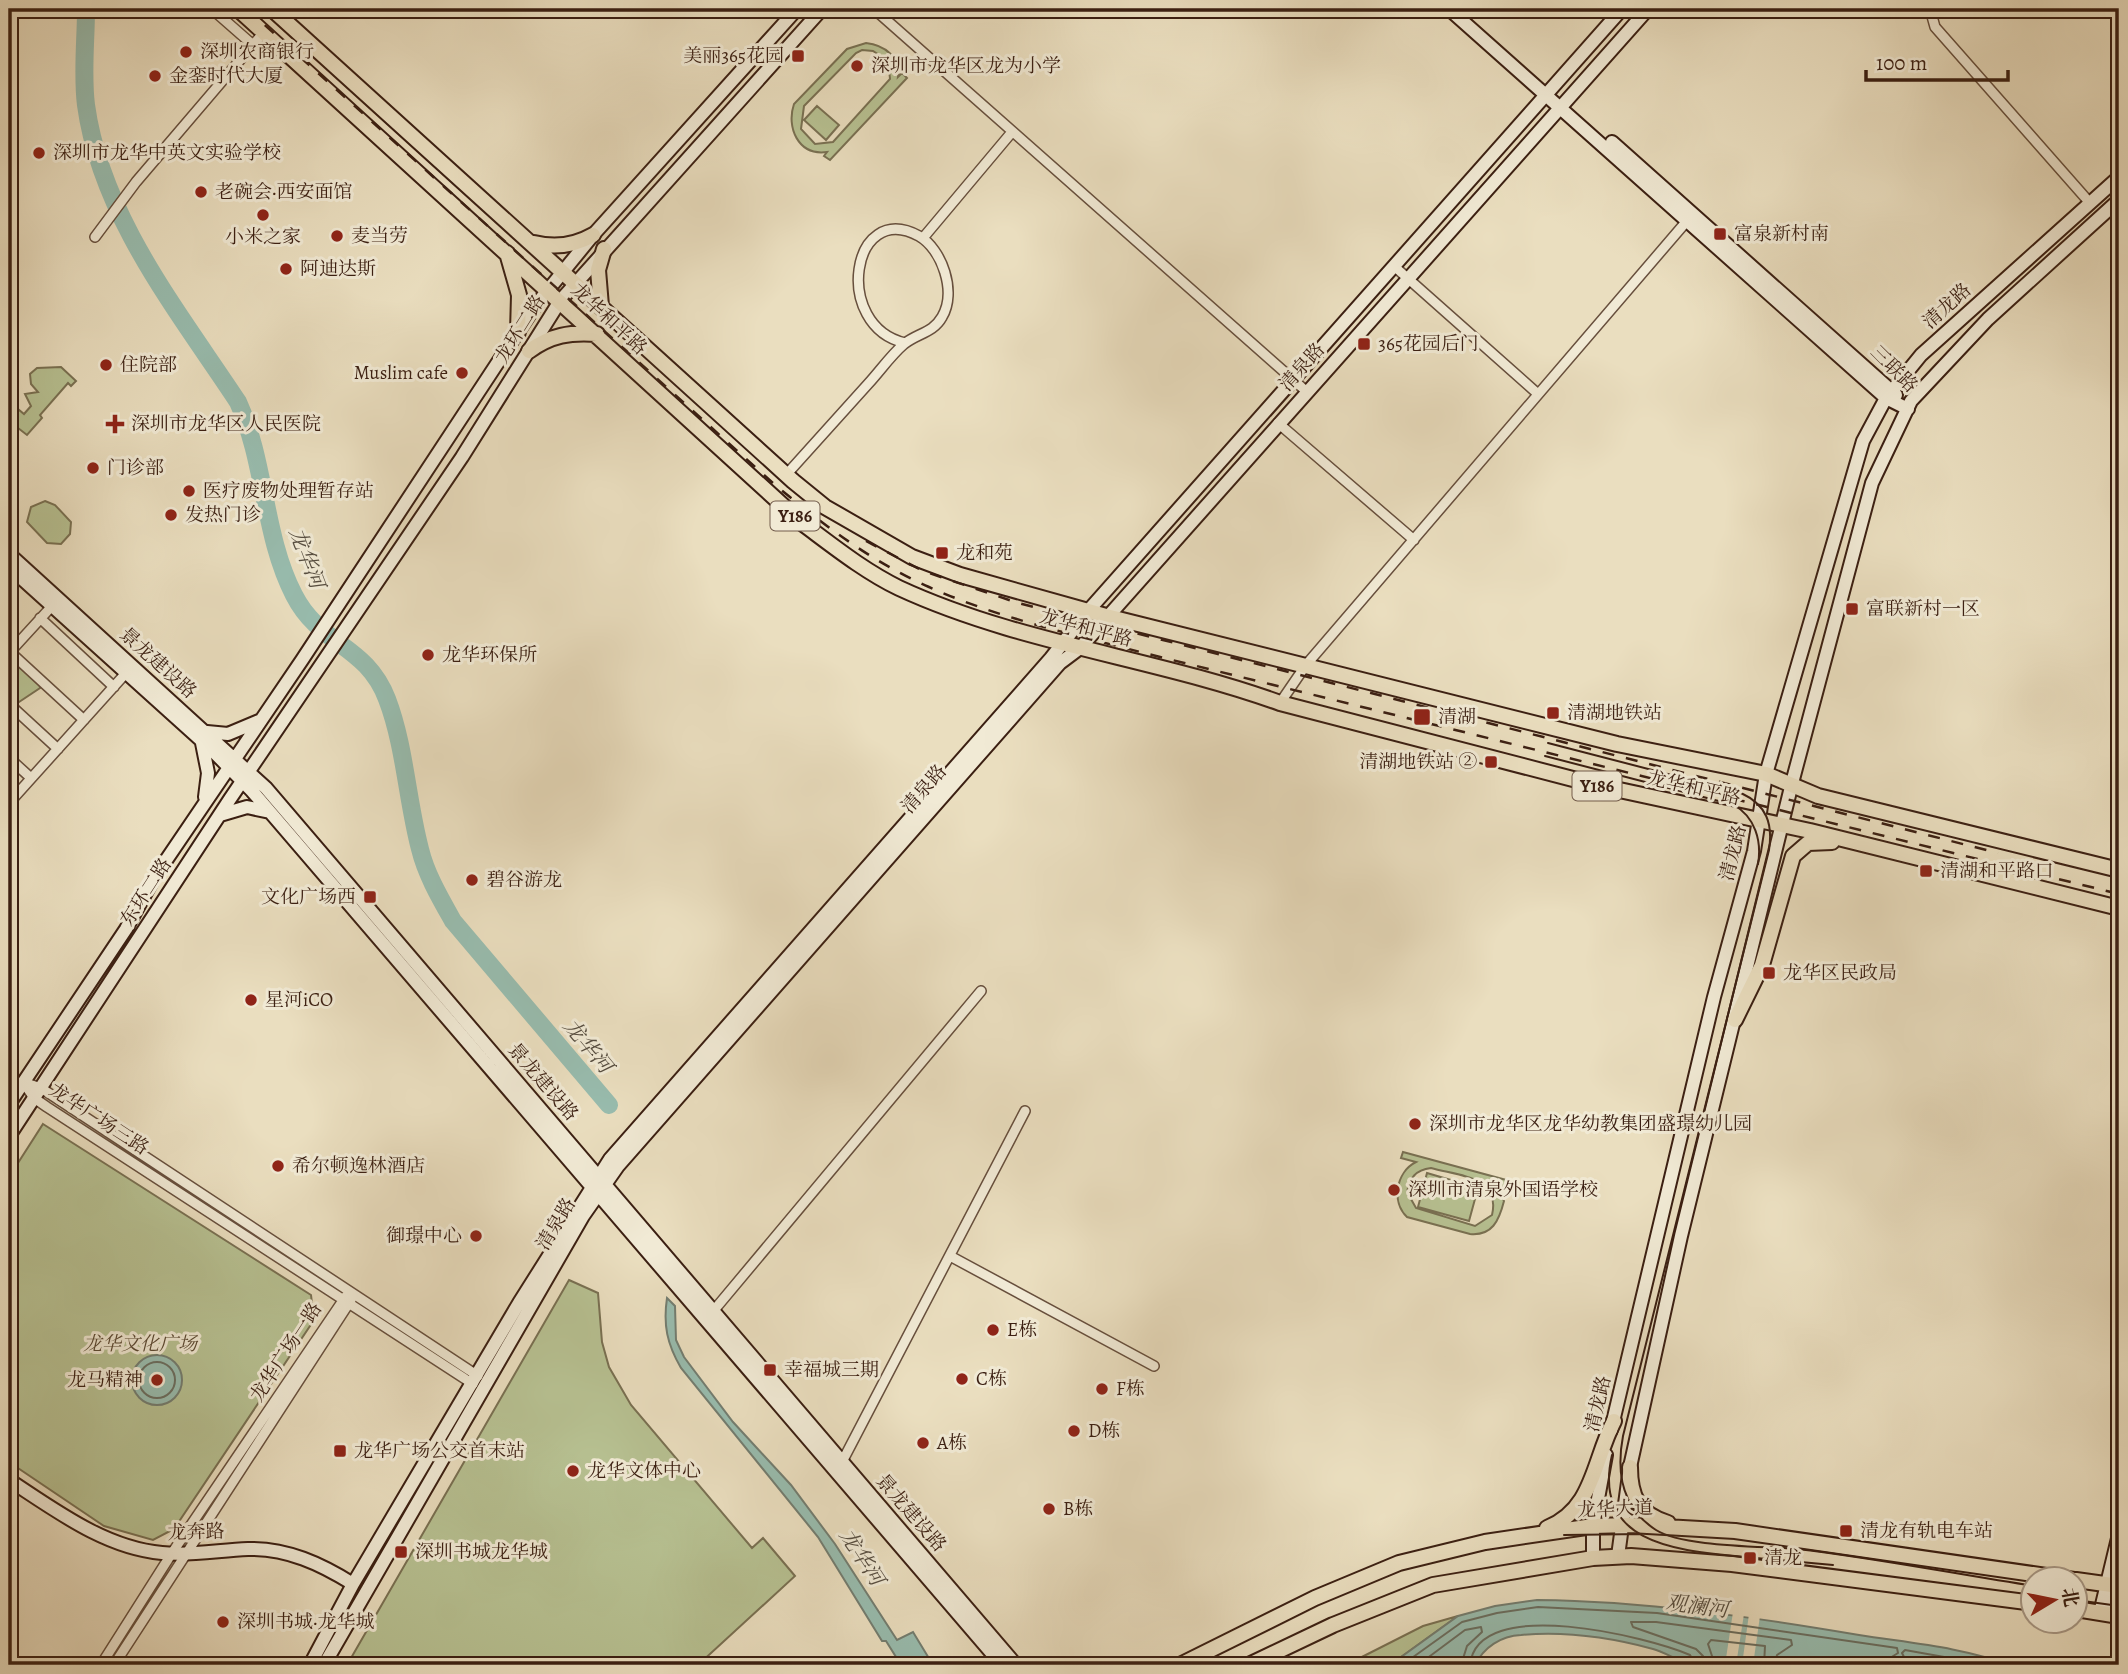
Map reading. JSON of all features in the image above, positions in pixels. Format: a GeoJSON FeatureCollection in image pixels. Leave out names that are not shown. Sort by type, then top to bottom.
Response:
{"type":"FeatureCollection","features":[{"type":"Feature","properties":{"kind":"main road","name":"龙华和平路"},"geometry":{"type":"LineString","coordinates":[[237,9],[803,523],[857,564],[898,587],[930,601],[1062,643],[1234,686],[1280,703],[1596,785],[1872,846],[2119,908]]}},
{"type":"Feature","properties":{"kind":"main road","name":"龙华和平路"},"geometry":{"type":"LineString","coordinates":[[272,9],[786,475],[825,507],[912,557],[960,575],[1105,616],[1617,744],[1766,774],[1818,796],[2119,870]]}},
{"type":"Feature","properties":{"kind":"main road","name":"龙环二路"},"geometry":{"type":"LineString","coordinates":[[302,660],[548,289],[593,235],[797,9]]}},
{"type":"Feature","properties":{"kind":"main road","name":"龙环二路"},"geometry":{"type":"LineString","coordinates":[[319,670],[463,457],[575,282],[822,9]]}},
{"type":"Feature","properties":{"kind":"main road","name":"三联路"},"geometry":{"type":"LineString","coordinates":[[1449,9],[1550,92]]}},
{"type":"Feature","properties":{"kind":"main road","name":"三联路"},"geometry":{"type":"LineString","coordinates":[[1462,9],[1562,103],[1889,394]]}},
{"type":"Feature","properties":{"kind":"main road","name":"清泉路"},"geometry":{"type":"LineString","coordinates":[[310,1665],[353,1584],[475,1380],[598,1185],[1088,611],[1622,9]]}},
{"type":"Feature","properties":{"kind":"main road","name":"清泉路"},"geometry":{"type":"LineString","coordinates":[[324,1665],[583,1216],[598,1185],[1051,673],[1080,648],[1105,616],[1648,9]]}},
{"type":"Feature","properties":{"kind":"main road","name":"三联路"},"geometry":{"type":"LineString","coordinates":[[1562,103],[1686,222],[1908,409]]}},
{"type":"Feature","properties":{"kind":"main road","name":"清龙路"},"geometry":{"type":"LineString","coordinates":[[1593,1558],[1593,1526],[1614,1421],[1714,997],[1760,822],[1766,774],[1863,441],[1889,394],[1922,355],[2119,177]]}},
{"type":"Feature","properties":{"kind":"main road","name":"清龙路"},"geometry":{"type":"LineString","coordinates":[[1618,1556],[1630,1467],[1681,1236],[1792,783],[1872,483],[1911,401],[1988,319],[2119,200]]}},
{"type":"Feature","properties":{"kind":"main road"},"geometry":{"type":"LineString","coordinates":[[533,243],[558,246],[573,244],[593,235]]}},
{"type":"Feature","properties":{"kind":"main road"},"geometry":{"type":"LineString","coordinates":[[601,306],[598,270],[604,249]]}},
{"type":"Feature","properties":{"kind":"main road"},"geometry":{"type":"LineString","coordinates":[[507,252],[519,295],[518,332]]}},
{"type":"Feature","properties":{"kind":"main road"},"geometry":{"type":"LineString","coordinates":[[529,351],[540,342],[563,334],[597,334]]}},
{"type":"Feature","properties":{"kind":"main road","name":"景龙建设路"},"geometry":{"type":"LineString","coordinates":[[9,554],[246,777],[710,1316],[1002,1665]]}},
{"type":"Feature","properties":{"kind":"main road","name":"景龙建设路"},"geometry":{"type":"LineString","coordinates":[[9,567],[127,673],[203,736]]}},
{"type":"Feature","properties":{"kind":"main road","name":"东环二路"},"geometry":{"type":"LineString","coordinates":[[9,1104],[126,929],[154,878],[202,805],[302,660]]}},
{"type":"Feature","properties":{"kind":"main road","name":"东环二路"},"geometry":{"type":"LineString","coordinates":[[9,1136],[220,815],[319,670]]}},
{"type":"Feature","properties":{"kind":"main road"},"geometry":{"type":"LineString","coordinates":[[202,805],[208,773],[203,736],[228,734],[262,719]]}},
{"type":"Feature","properties":{"kind":"main road","name":"景龙建设路"},"geometry":{"type":"LineString","coordinates":[[246,777],[270,812],[571,1166],[598,1185]]}},
{"type":"Feature","properties":{"kind":"main road"},"geometry":{"type":"LineString","coordinates":[[220,815],[247,807],[270,812]]}},
{"type":"Feature","properties":{"kind":"main road"},"geometry":{"type":"LineString","coordinates":[[1735,1020],[1762,965],[1788,868],[1798,850],[1820,841],[1855,847],[1872,846]]}},
{"type":"Feature","properties":{"kind":"main road","name":"景龙建设路"},"geometry":{"type":"LineString","coordinates":[[710,1316],[842,1462],[1016,1665]]}},
{"type":"Feature","properties":{"kind":"main road"},"geometry":{"type":"LineString","coordinates":[[1529,1536],[1562,1521],[1581,1503],[1589,1490],[1602,1443],[1614,1421]]}},
{"type":"Feature","properties":{"kind":"main road"},"geometry":{"type":"LineString","coordinates":[[1630,1467],[1631,1492],[1640,1508],[1662,1521],[1686,1528]]}},
{"type":"Feature","properties":{"kind":"main road","name":"龙奔路"},"geometry":{"type":"LineString","coordinates":[[9,1480],[93,1532],[150,1551],[179,1553],[272,1550],[305,1559],[353,1584]]}},
{"type":"Feature","properties":{"kind":"main road","name":"龙华大道"},"geometry":{"type":"LineString","coordinates":[[1180,1665],[1315,1598],[1399,1563],[1442,1551],[1593,1526],[1621,1524],[1686,1528],[1838,1544],[2020,1572]]}},
{"type":"Feature","properties":{"kind":"main road"},"geometry":{"type":"LineString","coordinates":[[2090,1611],[2109,1614],[2119,1534]]}},
{"type":"Feature","properties":{"kind":"main road"},"geometry":{"type":"LineString","coordinates":[[1249,1665],[1344,1620],[1433,1585],[1593,1558],[1618,1556],[1732,1564],[2020,1601]]}},
{"type":"Feature","properties":{"kind":"main road","name":"龙华大道"},"geometry":{"type":"LineString","coordinates":[[2090,1581],[2115,1582]]}},
{"type":"Feature","properties":{"kind":"street"},"geometry":{"type":"LineString","coordinates":[[212,9],[253,45]]}},
{"type":"Feature","properties":{"kind":"street"},"geometry":{"type":"LineString","coordinates":[[874,9],[1306,391]]}},
{"type":"Feature","properties":{"kind":"street"},"geometry":{"type":"LineString","coordinates":[[1930,9],[1935,27],[2090,203]]}},
{"type":"Feature","properties":{"kind":"street"},"geometry":{"type":"LineString","coordinates":[[98,234],[136,182],[264,32]]}},
{"type":"Feature","properties":{"kind":"street"},"geometry":{"type":"LineString","coordinates":[[923,238],[1012,132]]}},
{"type":"Feature","properties":{"kind":"street"},"geometry":{"type":"LineString","coordinates":[[1280,703],[1306,665],[1686,222]]}},
{"type":"Feature","properties":{"kind":"street"},"geometry":{"type":"LineString","coordinates":[[786,475],[905,343],[933,329],[944,315],[947,300],[944,268],[935,251],[923,238],[907,230],[892,229],[878,234],[866,247],[860,261],[858,284],[873,327],[889,340],[905,343]]}},
{"type":"Feature","properties":{"kind":"street"},"geometry":{"type":"LineString","coordinates":[[1395,267],[1538,394]]}},
{"type":"Feature","properties":{"kind":"street"},"geometry":{"type":"LineString","coordinates":[[1278,423],[1414,540]]}},
{"type":"Feature","properties":{"kind":"street"},"geometry":{"type":"LineString","coordinates":[[51,606],[9,652],[84,720]]}},
{"type":"Feature","properties":{"kind":"street"},"geometry":{"type":"LineString","coordinates":[[40,618],[114,687]]}},
{"type":"Feature","properties":{"kind":"street"},"geometry":{"type":"LineString","coordinates":[[9,803],[127,673]]}},
{"type":"Feature","properties":{"kind":"street"},"geometry":{"type":"LineString","coordinates":[[9,704],[58,749]]}},
{"type":"Feature","properties":{"kind":"street"},"geometry":{"type":"LineString","coordinates":[[9,758],[31,778]]}},
{"type":"Feature","properties":{"kind":"street"},"geometry":{"type":"LineString","coordinates":[[710,1316],[981,991]]}},
{"type":"Feature","properties":{"kind":"street","name":"龙华广场三路"},"geometry":{"type":"LineString","coordinates":[[23,1082],[346,1301],[475,1380]]}},
{"type":"Feature","properties":{"kind":"street","name":"龙华广场三路"},"geometry":{"type":"LineString","coordinates":[[38,1093],[352,1292],[475,1380]]}},
{"type":"Feature","properties":{"kind":"street"},"geometry":{"type":"LineString","coordinates":[[842,1462],[1025,1111]]}},
{"type":"Feature","properties":{"kind":"street"},"geometry":{"type":"LineString","coordinates":[[950,1256],[1154,1366]]}},
{"type":"Feature","properties":{"kind":"street","name":"龙华广场一路"},"geometry":{"type":"LineString","coordinates":[[102,1665],[352,1292]]}},
{"type":"Feature","properties":{"kind":"street","name":"龙华广场一路"},"geometry":{"type":"LineString","coordinates":[[114,1665],[179,1553]]}},
{"type":"Feature","properties":{"kind":"green space"},"geometry":{"type":"Polygon","coordinates":[[[866,43],[879,46],[894,58],[898,77],[902,73],[907,78],[830,160],[824,156],[827,152],[817,152],[802,145],[793,130],[792,113],[794,104],[847,49],[866,43]],[[862,50],[856,53],[804,106],[801,129],[815,144],[833,142],[890,79],[889,69],[882,57],[873,51],[862,50]]]}},
{"type":"Feature","properties":{"kind":"green space"},"geometry":{"type":"Polygon","coordinates":[[[817,106],[839,125],[826,140],[804,120],[817,106]]]}},
{"type":"Feature","properties":{"kind":"green space"},"geometry":{"type":"Polygon","coordinates":[[[61,367],[76,381],[71,386],[68,383],[40,415],[42,418],[27,435],[9,421],[9,410],[13,405],[24,414],[31,406],[25,394],[38,392],[31,384],[30,374],[37,368],[61,367]]]}},
{"type":"Feature","properties":{"kind":"green space"},"geometry":{"type":"Polygon","coordinates":[[[45,501],[55,505],[71,522],[70,534],[61,544],[47,543],[27,522],[31,507],[45,501]]]}},
{"type":"Feature","properties":{"kind":"green space"},"geometry":{"type":"Polygon","coordinates":[[[12,656],[39,680],[40,688],[19,702],[9,692],[9,658],[12,656]]]}},
{"type":"Feature","properties":{"kind":"green space","name":"龙华文化广场"},"geometry":{"type":"Polygon","coordinates":[[[43,1124],[311,1295],[314,1320],[174,1529],[153,1540],[104,1526],[9,1462],[9,1177],[43,1124]]]}},
{"type":"Feature","properties":{"kind":"green space"},"geometry":{"type":"Polygon","coordinates":[[[1403,1152],[1510,1181],[1508,1188],[1497,1186],[1504,1201],[1497,1221],[1489,1230],[1470,1234],[1407,1217],[1399,1203],[1398,1188],[1404,1173],[1416,1162],[1401,1158],[1403,1152]],[[1431,1168],[1417,1173],[1410,1183],[1407,1192],[1416,1208],[1475,1226],[1492,1215],[1493,1202],[1484,1185],[1465,1176],[1431,1168]]]}},
{"type":"Feature","properties":{"kind":"green space"},"geometry":{"type":"Polygon","coordinates":[[[1427,1173],[1478,1188],[1469,1221],[1418,1207],[1427,1173]]]}},
{"type":"Feature","properties":{"kind":"green space","name":"龙华文体中心"},"geometry":{"type":"Polygon","coordinates":[[[569,1280],[598,1293],[602,1342],[609,1367],[631,1405],[752,1548],[763,1538],[795,1576],[698,1665],[347,1665],[569,1280]]]}},
{"type":"Feature","properties":{"kind":"green space"},"geometry":{"type":"Polygon","coordinates":[[[1458,1616],[1390,1665],[1346,1665],[1423,1626],[1458,1616]]]}},
{"type":"Feature","properties":{"kind":"water"},"geometry":{"type":"Polygon","coordinates":[[[667,1298],[675,1306],[676,1340],[684,1357],[733,1422],[791,1485],[835,1544],[897,1640],[913,1632],[933,1665],[894,1665],[896,1657],[886,1641],[882,1641],[818,1537],[681,1368],[667,1334],[667,1298]]]}},
{"type":"Feature","properties":{"kind":"water"},"geometry":{"type":"Polygon","coordinates":[[[157,1355],[175,1362],[182,1380],[175,1398],[157,1405],[139,1398],[132,1380],[139,1362],[157,1355]]]}},
{"type":"Feature","properties":{"kind":"water"},"geometry":{"type":"Polygon","coordinates":[[[1537,1600],[1618,1603],[1739,1616],[1935,1646],[2009,1665],[1809,1661],[1711,1666],[1681,1661],[1653,1649],[1620,1641],[1554,1634],[1521,1635],[1500,1640],[1488,1648],[1475,1665],[1390,1665],[1458,1616],[1495,1606],[1537,1600]]]}},
{"type":"Feature","properties":{"kind":"pier"},"geometry":{"type":"Polygon","coordinates":[[[1733,1612],[1744,1614],[1736,1665],[1725,1665],[1733,1612]]]}},
{"type":"Feature","properties":{"kind":"pier"},"geometry":{"type":"Polygon","coordinates":[[[1749,1614],[1760,1616],[1753,1665],[1742,1665],[1749,1614]]]}},
{"type":"Feature","properties":{"kind":"waterway","name":"龙华河"},"geometry":{"type":"LineString","coordinates":[[86,9],[85,93],[94,146],[125,224],[145,261],[238,402],[254,449],[276,548],[294,595],[317,625],[367,667],[387,699],[398,735],[423,858],[434,886],[453,921],[609,1105]]}},
{"type":"Feature","properties":{"kind":"tram line"},"geometry":{"type":"LineString","coordinates":[[1548,743],[1741,793],[1762,809],[1770,832],[1769,850],[1623,1436],[1621,1476],[1629,1500],[1636,1511],[1656,1530],[1685,1540],[1797,1549],[2020,1584]]}},
{"type":"Feature","properties":{"kind":"tram line"},"geometry":{"type":"LineString","coordinates":[[1545,756],[1734,805],[1747,816],[1755,830],[1759,847],[1758,864]]}},
{"type":"Feature","properties":{"kind":"tram line"},"geometry":{"type":"LineString","coordinates":[[1612,1455],[1609,1484],[1614,1507],[1626,1524],[1643,1536],[1687,1550],[1833,1565]]}},
{"type":"Feature","properties":{"kind":"tram line"},"geometry":{"type":"LineString","coordinates":[[1564,1535],[1641,1534]]}},
{"type":"Feature","properties":{"kind":"tram line"},"geometry":{"type":"LineString","coordinates":[[2090,1602],[2119,1606]]}},
{"type":"Feature","properties":{"kind":"railway"},"geometry":{"type":"LineString","coordinates":[[247,9],[774,484],[848,541],[887,566],[929,587],[1008,616],[1090,639],[2119,894]]}},
{"type":"Feature","properties":{"kind":"railway"},"geometry":{"type":"LineString","coordinates":[[866,541],[923,571],[1018,603],[1998,853]]}},
{"type":"Feature","properties":{"kind":"place","name":"深圳农商银行"},"geometry":{"type":"Point","coordinates":[186,52]}},
{"type":"Feature","properties":{"kind":"place","name":"美丽365花园"},"geometry":{"type":"Point","coordinates":[798,56]}},
{"type":"Feature","properties":{"kind":"place","name":"深圳市龙华区龙为小学"},"geometry":{"type":"Point","coordinates":[857,66]}},
{"type":"Feature","properties":{"kind":"place","name":"金銮时代大厦"},"geometry":{"type":"Point","coordinates":[155,76]}},
{"type":"Feature","properties":{"kind":"place","name":"深圳市龙华中英文实验学校"},"geometry":{"type":"Point","coordinates":[39,153]}},
{"type":"Feature","properties":{"kind":"place","name":"老碗会·西安面馆"},"geometry":{"type":"Point","coordinates":[201,192]}},
{"type":"Feature","properties":{"kind":"place","name":"小米之家"},"geometry":{"type":"Point","coordinates":[263,215]}},
{"type":"Feature","properties":{"kind":"place","name":"富泉新村南"},"geometry":{"type":"Point","coordinates":[1720,234]}},
{"type":"Feature","properties":{"kind":"place","name":"麦当劳"},"geometry":{"type":"Point","coordinates":[337,236]}},
{"type":"Feature","properties":{"kind":"place","name":"阿迪达斯"},"geometry":{"type":"Point","coordinates":[286,269]}},
{"type":"Feature","properties":{"kind":"place","name":"365花园后门"},"geometry":{"type":"Point","coordinates":[1364,344]}},
{"type":"Feature","properties":{"kind":"place","name":"住院部"},"geometry":{"type":"Point","coordinates":[106,365]}},
{"type":"Feature","properties":{"kind":"place","name":"Muslim cafe"},"geometry":{"type":"Point","coordinates":[462,373]}},
{"type":"Feature","properties":{"kind":"place","name":"深圳市龙华区人民医院"},"geometry":{"type":"Point","coordinates":[115,424]}},
{"type":"Feature","properties":{"kind":"place","name":"门诊部"},"geometry":{"type":"Point","coordinates":[93,468]}},
{"type":"Feature","properties":{"kind":"place","name":"医疗废物处理暂存站"},"geometry":{"type":"Point","coordinates":[189,491]}},
{"type":"Feature","properties":{"kind":"place","name":"发热门诊"},"geometry":{"type":"Point","coordinates":[171,515]}},
{"type":"Feature","properties":{"kind":"place","name":"龙和苑"},"geometry":{"type":"Point","coordinates":[942,553]}},
{"type":"Feature","properties":{"kind":"place","name":"富联新村一区"},"geometry":{"type":"Point","coordinates":[1852,609]}},
{"type":"Feature","properties":{"kind":"place","name":"龙华环保所"},"geometry":{"type":"Point","coordinates":[428,655]}},
{"type":"Feature","properties":{"kind":"place","name":"清湖地铁站"},"geometry":{"type":"Point","coordinates":[1553,713]}},
{"type":"Feature","properties":{"kind":"place","name":"清湖"},"geometry":{"type":"Point","coordinates":[1422,717]}},
{"type":"Feature","properties":{"kind":"place","name":"清湖地铁站 ②"},"geometry":{"type":"Point","coordinates":[1491,762]}},
{"type":"Feature","properties":{"kind":"place","name":"清湖和平路口"},"geometry":{"type":"Point","coordinates":[1926,871]}},
{"type":"Feature","properties":{"kind":"place","name":"碧谷游龙"},"geometry":{"type":"Point","coordinates":[472,880]}},
{"type":"Feature","properties":{"kind":"place","name":"文化广场西"},"geometry":{"type":"Point","coordinates":[370,897]}},
{"type":"Feature","properties":{"kind":"place","name":"龙华区民政局"},"geometry":{"type":"Point","coordinates":[1769,973]}},
{"type":"Feature","properties":{"kind":"place","name":"星河iCO"},"geometry":{"type":"Point","coordinates":[251,1000]}},
{"type":"Feature","properties":{"kind":"place","name":"深圳市龙华区龙华幼教集团盛璟幼儿园"},"geometry":{"type":"Point","coordinates":[1415,1124]}},
{"type":"Feature","properties":{"kind":"place","name":"希尔顿逸林酒店"},"geometry":{"type":"Point","coordinates":[278,1166]}},
{"type":"Feature","properties":{"kind":"place","name":"深圳市清泉外国语学校"},"geometry":{"type":"Point","coordinates":[1394,1190]}},
{"type":"Feature","properties":{"kind":"place","name":"御璟中心"},"geometry":{"type":"Point","coordinates":[476,1236]}},
{"type":"Feature","properties":{"kind":"place","name":"E栋"},"geometry":{"type":"Point","coordinates":[993,1330]}},
{"type":"Feature","properties":{"kind":"place","name":"幸福城三期"},"geometry":{"type":"Point","coordinates":[770,1370]}},
{"type":"Feature","properties":{"kind":"place","name":"C栋"},"geometry":{"type":"Point","coordinates":[962,1379]}},
{"type":"Feature","properties":{"kind":"place","name":"龙马精神"},"geometry":{"type":"Point","coordinates":[157,1380]}},
{"type":"Feature","properties":{"kind":"place","name":"F栋"},"geometry":{"type":"Point","coordinates":[1102,1389]}},
{"type":"Feature","properties":{"kind":"place","name":"D栋"},"geometry":{"type":"Point","coordinates":[1074,1431]}},
{"type":"Feature","properties":{"kind":"place","name":"A栋"},"geometry":{"type":"Point","coordinates":[923,1443]}},
{"type":"Feature","properties":{"kind":"place","name":"龙华广场公交首末站"},"geometry":{"type":"Point","coordinates":[340,1451]}},
{"type":"Feature","properties":{"kind":"place","name":"龙华文体中心"},"geometry":{"type":"Point","coordinates":[573,1471]}},
{"type":"Feature","properties":{"kind":"place","name":"B栋"},"geometry":{"type":"Point","coordinates":[1049,1509]}},
{"type":"Feature","properties":{"kind":"place","name":"清龙有轨电车站"},"geometry":{"type":"Point","coordinates":[1846,1531]}},
{"type":"Feature","properties":{"kind":"place","name":"深圳书城龙华城"},"geometry":{"type":"Point","coordinates":[401,1552]}},
{"type":"Feature","properties":{"kind":"place","name":"清龙"},"geometry":{"type":"Point","coordinates":[1750,1558]}},
{"type":"Feature","properties":{"kind":"place","name":"深圳书城·龙华城"},"geometry":{"type":"Point","coordinates":[223,1622]}},
{"type":"Feature","properties":{"kind":"water label","name":"观澜河"},"geometry":{"type":"Point","coordinates":[1697,1606]}}]}
